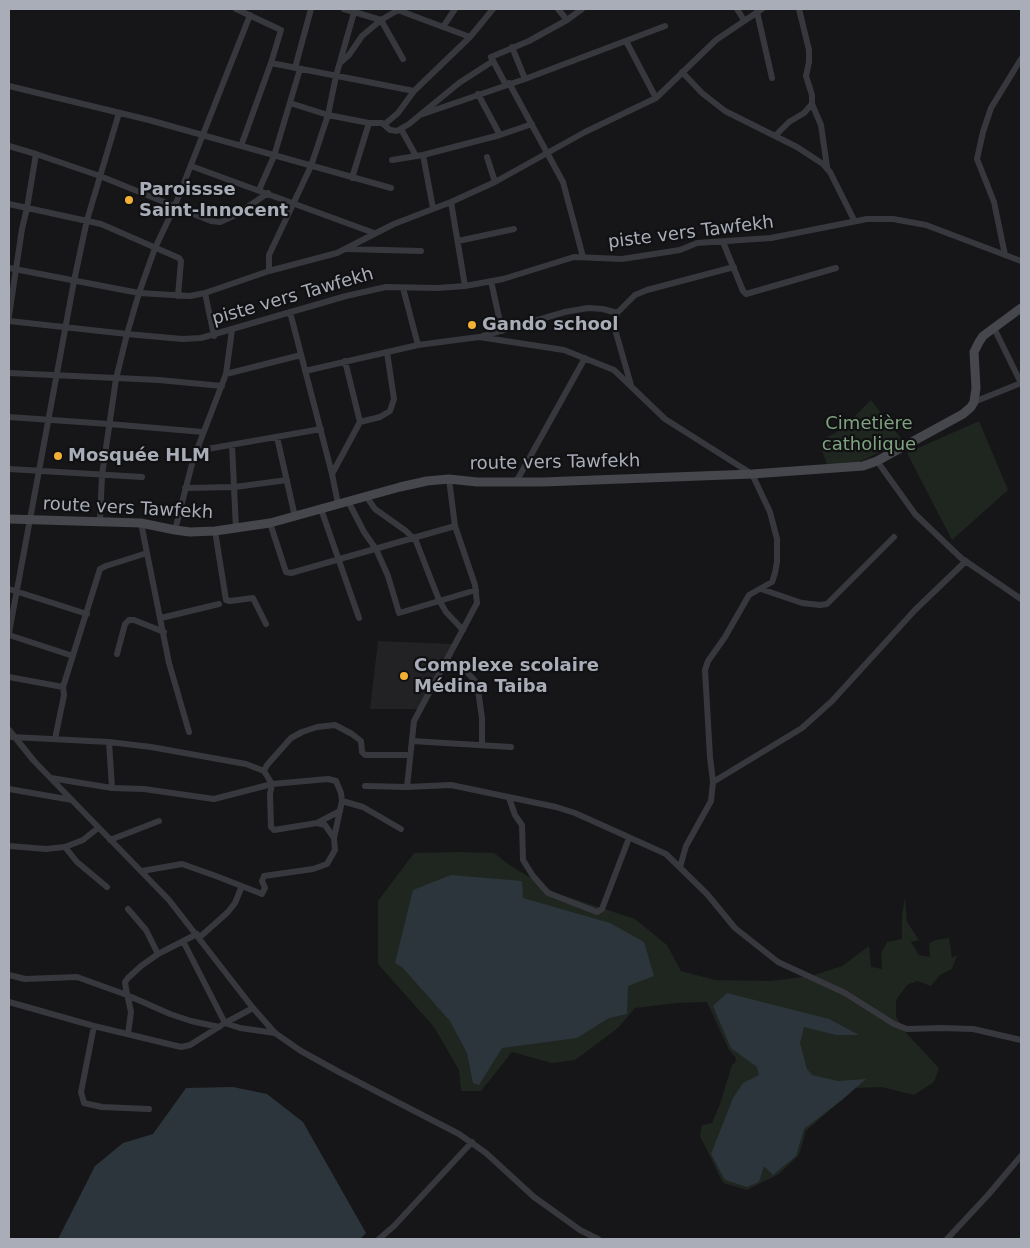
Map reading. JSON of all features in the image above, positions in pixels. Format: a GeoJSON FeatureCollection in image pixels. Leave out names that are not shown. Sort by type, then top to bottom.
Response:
{"type":"FeatureCollection","features":[{"type":"Feature","properties":{"kind":"street"},"geometry":{"type":"LineString","coordinates":[[236,9],[281,30],[241,146]]}},
{"type":"Feature","properties":{"kind":"street"},"geometry":{"type":"LineString","coordinates":[[259,190],[274,156],[290,103],[311,9]]}},
{"type":"Feature","properties":{"kind":"street"},"geometry":{"type":"LineString","coordinates":[[344,9],[355,10],[382,20],[403,59]]}},
{"type":"Feature","properties":{"kind":"street"},"geometry":{"type":"LineString","coordinates":[[341,62],[349,55],[362,36],[396,9],[413,12],[443,27],[470,37]]}},
{"type":"Feature","properties":{"kind":"street"},"geometry":{"type":"LineString","coordinates":[[443,27],[455,9]]}},
{"type":"Feature","properties":{"kind":"street"},"geometry":{"type":"LineString","coordinates":[[386,124],[398,113],[414,91],[470,37],[493,9]]}},
{"type":"Feature","properties":{"kind":"street"},"geometry":{"type":"LineString","coordinates":[[558,9],[567,20]]}},
{"type":"Feature","properties":{"kind":"street"},"geometry":{"type":"LineString","coordinates":[[582,9],[567,20],[529,41],[491,57],[532,124],[565,188],[583,257]]}},
{"type":"Feature","properties":{"kind":"street"},"geometry":{"type":"LineString","coordinates":[[737,9],[744,20]]}},
{"type":"Feature","properties":{"kind":"street"},"geometry":{"type":"LineString","coordinates":[[799,9],[809,50],[806,76],[812,95],[812,104],[821,125],[828,168],[854,220]]}},
{"type":"Feature","properties":{"kind":"street"},"geometry":{"type":"LineString","coordinates":[[269,271],[269,255],[311,166],[328,115],[336,76],[355,10]]}},
{"type":"Feature","properties":{"kind":"street"},"geometry":{"type":"LineString","coordinates":[[9,268],[139,293],[178,296],[205,293],[269,271],[337,253],[374,233],[495,182],[609,119],[656,98],[716,40],[760,11],[772,78]]}},
{"type":"Feature","properties":{"kind":"street"},"geometry":{"type":"LineString","coordinates":[[100,521],[102,475],[116,379],[139,293],[155,248],[174,208],[250,15]]}},
{"type":"Feature","properties":{"kind":"street"},"geometry":{"type":"LineString","coordinates":[[420,115],[525,79],[665,26]]}},
{"type":"Feature","properties":{"kind":"street"},"geometry":{"type":"LineString","coordinates":[[626,41],[656,98]]}},
{"type":"Feature","properties":{"kind":"street"},"geometry":{"type":"LineString","coordinates":[[512,47],[525,79]]}},
{"type":"Feature","properties":{"kind":"street"},"geometry":{"type":"LineString","coordinates":[[1005,254],[994,202],[977,159],[991,108],[1021,59]]}},
{"type":"Feature","properties":{"kind":"street"},"geometry":{"type":"LineString","coordinates":[[290,103],[328,115],[369,123],[378,122],[386,124],[392,131],[401,129],[459,83],[493,61]]}},
{"type":"Feature","properties":{"kind":"street"},"geometry":{"type":"LineString","coordinates":[[271,62],[414,91]]}},
{"type":"Feature","properties":{"kind":"street"},"geometry":{"type":"LineString","coordinates":[[682,72],[702,94],[725,110],[797,147],[828,168]]}},
{"type":"Feature","properties":{"kind":"street"},"geometry":{"type":"LineString","coordinates":[[9,86],[119,112],[390,188]]}},
{"type":"Feature","properties":{"kind":"street"},"geometry":{"type":"LineString","coordinates":[[478,94],[500,135]]}},
{"type":"Feature","properties":{"kind":"street"},"geometry":{"type":"LineString","coordinates":[[775,136],[789,122],[804,113],[812,104]]}},
{"type":"Feature","properties":{"kind":"street"},"geometry":{"type":"LineString","coordinates":[[73,656],[9,634],[74,281],[87,220],[119,112]]}},
{"type":"Feature","properties":{"kind":"street"},"geometry":{"type":"LineString","coordinates":[[352,178],[369,123]]}},
{"type":"Feature","properties":{"kind":"street"},"geometry":{"type":"LineString","coordinates":[[392,160],[423,155],[500,135],[532,124]]}},
{"type":"Feature","properties":{"kind":"street"},"geometry":{"type":"LineString","coordinates":[[401,129],[416,156]]}},
{"type":"Feature","properties":{"kind":"street"},"geometry":{"type":"LineString","coordinates":[[9,146],[100,176],[211,222],[220,222],[236,215],[268,193]]}},
{"type":"Feature","properties":{"kind":"street"},"geometry":{"type":"LineString","coordinates":[[9,316],[36,154]]}},
{"type":"Feature","properties":{"kind":"street"},"geometry":{"type":"LineString","coordinates":[[423,155],[433,208]]}},
{"type":"Feature","properties":{"kind":"street"},"geometry":{"type":"LineString","coordinates":[[487,157],[495,182]]}},
{"type":"Feature","properties":{"kind":"street"},"geometry":{"type":"LineString","coordinates":[[191,166],[374,233]]}},
{"type":"Feature","properties":{"kind":"street"},"geometry":{"type":"LineString","coordinates":[[450,202],[465,286]]}},
{"type":"Feature","properties":{"kind":"street"},"geometry":{"type":"LineString","coordinates":[[9,204],[87,220],[105,226],[180,260],[178,296]]}},
{"type":"Feature","properties":{"kind":"street","name":"piste vers Tawfekh"},"geometry":{"type":"LineString","coordinates":[[9,320],[127,334],[182,339],[201,338],[214,336],[290,312],[386,286],[404,288],[465,286],[538,269],[566,259],[583,257],[622,259],[680,250],[697,243],[771,238],[803,233],[854,220],[893,219],[926,225],[1021,260]]}},
{"type":"Feature","properties":{"kind":"street"},"geometry":{"type":"LineString","coordinates":[[458,240],[514,229]]}},
{"type":"Feature","properties":{"kind":"street"},"geometry":{"type":"LineString","coordinates":[[723,242],[743,291],[750,294],[836,268]]}},
{"type":"Feature","properties":{"kind":"street"},"geometry":{"type":"LineString","coordinates":[[346,249],[421,250]]}},
{"type":"Feature","properties":{"kind":"street"},"geometry":{"type":"LineString","coordinates":[[631,386],[614,326],[617,313],[636,295],[646,290],[734,267]]}},
{"type":"Feature","properties":{"kind":"street"},"geometry":{"type":"LineString","coordinates":[[491,281],[502,331]]}},
{"type":"Feature","properties":{"kind":"street"},"geometry":{"type":"LineString","coordinates":[[404,288],[418,345]]}},
{"type":"Feature","properties":{"kind":"street"},"geometry":{"type":"LineString","coordinates":[[205,293],[214,336]]}},
{"type":"Feature","properties":{"kind":"street"},"geometry":{"type":"LineString","coordinates":[[305,370],[418,345],[479,338],[588,308],[603,309],[617,313]]}},
{"type":"Feature","properties":{"kind":"street"},"geometry":{"type":"LineString","coordinates":[[974,402],[976,388],[974,352],[978,342],[1021,308]]}},
{"type":"Feature","properties":{"kind":"street"},"geometry":{"type":"LineString","coordinates":[[290,312],[338,504]]}},
{"type":"Feature","properties":{"kind":"street"},"geometry":{"type":"LineString","coordinates":[[974,402],[1021,383],[994,328]]}},
{"type":"Feature","properties":{"kind":"street"},"geometry":{"type":"LineString","coordinates":[[175,530],[196,451],[226,374],[232,330]]}},
{"type":"Feature","properties":{"kind":"street"},"geometry":{"type":"LineString","coordinates":[[479,338],[564,350],[614,370],[666,419],[752,474],[770,512],[777,539],[775,573],[772,582],[749,595],[725,637],[708,661],[705,670],[713,782],[712,801],[686,846],[680,867]]}},
{"type":"Feature","properties":{"kind":"street"},"geometry":{"type":"LineString","coordinates":[[360,422],[380,417],[390,411],[394,399],[386,352]]}},
{"type":"Feature","properties":{"kind":"street"},"geometry":{"type":"LineString","coordinates":[[226,374],[301,355]]}},
{"type":"Feature","properties":{"kind":"street"},"geometry":{"type":"LineString","coordinates":[[516,482],[585,358]]}},
{"type":"Feature","properties":{"kind":"street"},"geometry":{"type":"LineString","coordinates":[[332,474],[360,422],[345,361]]}},
{"type":"Feature","properties":{"kind":"street"},"geometry":{"type":"LineString","coordinates":[[9,373],[159,380],[222,386]]}},
{"type":"Feature","properties":{"kind":"street","name":"route vers Tawfekh"},"geometry":{"type":"LineString","coordinates":[[9,519],[141,523],[190,532],[215,531],[270,523],[400,486],[427,481],[516,482],[752,474],[848,468],[863,466],[877,460],[963,414],[974,402]]}},
{"type":"Feature","properties":{"kind":"street"},"geometry":{"type":"LineString","coordinates":[[9,418],[48,419],[203,432]]}},
{"type":"Feature","properties":{"kind":"street"},"geometry":{"type":"LineString","coordinates":[[196,451],[320,429]]}},
{"type":"Feature","properties":{"kind":"street"},"geometry":{"type":"LineString","coordinates":[[278,437],[295,517]]}},
{"type":"Feature","properties":{"kind":"street"},"geometry":{"type":"LineString","coordinates":[[232,445],[236,528]]}},
{"type":"Feature","properties":{"kind":"street"},"geometry":{"type":"LineString","coordinates":[[877,460],[915,514],[966,561],[1021,599]]}},
{"type":"Feature","properties":{"kind":"street"},"geometry":{"type":"LineString","coordinates":[[9,469],[142,478]]}},
{"type":"Feature","properties":{"kind":"street"},"geometry":{"type":"LineString","coordinates":[[185,488],[234,487],[287,480]]}},
{"type":"Feature","properties":{"kind":"street"},"geometry":{"type":"LineString","coordinates":[[407,787],[414,721],[477,603],[476,590],[455,526],[449,480]]}},
{"type":"Feature","properties":{"kind":"street"},"geometry":{"type":"LineString","coordinates":[[366,496],[375,509],[414,538],[439,600],[446,612],[463,630]]}},
{"type":"Feature","properties":{"kind":"street"},"geometry":{"type":"LineString","coordinates":[[348,501],[364,532],[376,549],[388,576],[399,613],[476,590]]}},
{"type":"Feature","properties":{"kind":"street"},"geometry":{"type":"LineString","coordinates":[[321,509],[359,618]]}},
{"type":"Feature","properties":{"kind":"street"},"geometry":{"type":"LineString","coordinates":[[141,523],[169,663],[189,732]]}},
{"type":"Feature","properties":{"kind":"street"},"geometry":{"type":"LineString","coordinates":[[270,523],[286,572],[292,573],[455,526]]}},
{"type":"Feature","properties":{"kind":"street"},"geometry":{"type":"LineString","coordinates":[[215,531],[226,600],[230,602],[254,598],[266,624]]}},
{"type":"Feature","properties":{"kind":"street"},"geometry":{"type":"LineString","coordinates":[[761,588],[802,603],[827,604],[894,537]]}},
{"type":"Feature","properties":{"kind":"street"},"geometry":{"type":"LineString","coordinates":[[54,739],[64,695],[63,687],[100,569],[147,553]]}},
{"type":"Feature","properties":{"kind":"street"},"geometry":{"type":"LineString","coordinates":[[713,782],[802,728],[832,702],[909,616],[966,561]]}},
{"type":"Feature","properties":{"kind":"street"},"geometry":{"type":"LineString","coordinates":[[9,589],[87,614]]}},
{"type":"Feature","properties":{"kind":"street"},"geometry":{"type":"LineString","coordinates":[[161,618],[219,604]]}},
{"type":"Feature","properties":{"kind":"street"},"geometry":{"type":"LineString","coordinates":[[117,654],[125,624],[129,620],[134,620],[164,632]]}},
{"type":"Feature","properties":{"kind":"street"},"geometry":{"type":"LineString","coordinates":[[444,664],[466,671],[475,681],[482,718],[482,744]]}},
{"type":"Feature","properties":{"kind":"street"},"geometry":{"type":"LineString","coordinates":[[9,677],[63,687]]}},
{"type":"Feature","properties":{"kind":"street"},"geometry":{"type":"LineString","coordinates":[[264,771],[291,738],[317,727],[335,726],[352,734],[361,741],[362,752],[365,755],[410,755]]}},
{"type":"Feature","properties":{"kind":"street"},"geometry":{"type":"LineString","coordinates":[[9,730],[11,737],[169,900],[253,1008],[275,1033],[301,1051],[338,1072],[411,1108],[472,1142],[534,1197],[580,1230],[598,1239]]}},
{"type":"Feature","properties":{"kind":"street"},"geometry":{"type":"LineString","coordinates":[[11,737],[129,744],[246,764],[264,771],[272,784],[270,794],[271,827],[274,830],[317,823],[340,810]]}},
{"type":"Feature","properties":{"kind":"street"},"geometry":{"type":"LineString","coordinates":[[412,741],[511,747]]}},
{"type":"Feature","properties":{"kind":"street"},"geometry":{"type":"LineString","coordinates":[[109,742],[112,788]]}},
{"type":"Feature","properties":{"kind":"street"},"geometry":{"type":"LineString","coordinates":[[50,778],[112,788],[144,789],[214,799],[272,784],[328,779],[336,781],[342,801],[334,838],[335,850],[327,864],[313,869],[264,876],[262,881],[265,888],[262,894],[182,864],[142,871]]}},
{"type":"Feature","properties":{"kind":"street"},"geometry":{"type":"LineString","coordinates":[[365,786],[451,785],[556,807],[575,813],[666,854],[708,894],[735,928],[778,962],[845,994],[894,1024],[907,1030],[973,1029],[1021,1040]]}},
{"type":"Feature","properties":{"kind":"street"},"geometry":{"type":"LineString","coordinates":[[9,789],[73,801]]}},
{"type":"Feature","properties":{"kind":"street"},"geometry":{"type":"LineString","coordinates":[[509,798],[515,815],[522,825],[523,860],[533,876],[553,896],[597,912],[602,909],[629,838]]}},
{"type":"Feature","properties":{"kind":"street"},"geometry":{"type":"LineString","coordinates":[[342,801],[363,807],[402,829]]}},
{"type":"Feature","properties":{"kind":"street"},"geometry":{"type":"LineString","coordinates":[[110,840],[159,821]]}},
{"type":"Feature","properties":{"kind":"street"},"geometry":{"type":"LineString","coordinates":[[317,823],[325,825],[334,838]]}},
{"type":"Feature","properties":{"kind":"street"},"geometry":{"type":"LineString","coordinates":[[9,846],[46,849],[65,847],[83,840],[98,828]]}},
{"type":"Feature","properties":{"kind":"street"},"geometry":{"type":"LineString","coordinates":[[65,847],[77,862],[107,887]]}},
{"type":"Feature","properties":{"kind":"street"},"geometry":{"type":"LineString","coordinates":[[128,1034],[131,1012],[125,982],[128,978],[158,954],[183,941],[198,936],[228,912],[235,903],[242,886]]}},
{"type":"Feature","properties":{"kind":"street"},"geometry":{"type":"LineString","coordinates":[[128,909],[146,930],[158,954]]}},
{"type":"Feature","properties":{"kind":"street"},"geometry":{"type":"LineString","coordinates":[[183,941],[222,1025]]}},
{"type":"Feature","properties":{"kind":"street"},"geometry":{"type":"LineString","coordinates":[[9,975],[25,978],[77,977],[191,1021],[275,1033]]}},
{"type":"Feature","properties":{"kind":"street"},"geometry":{"type":"LineString","coordinates":[[9,1002],[94,1026],[186,1047],[253,1008]]}},
{"type":"Feature","properties":{"kind":"street"},"geometry":{"type":"LineString","coordinates":[[94,1026],[82,1092],[84,1104],[102,1107],[149,1109]]}},
{"type":"Feature","properties":{"kind":"street"},"geometry":{"type":"LineString","coordinates":[[379,1239],[394,1226],[472,1142]]}},
{"type":"Feature","properties":{"kind":"street"},"geometry":{"type":"LineString","coordinates":[[947,1239],[1021,1156]]}},
{"type":"Feature","properties":{"kind":"shaded area","name":"Complexe scolaire Médina Taiba"},"geometry":{"type":"Polygon","coordinates":[[[378,641],[452,644],[418,709],[370,709],[378,641]]]}},
{"type":"Feature","properties":{"kind":"shaded area"},"geometry":{"type":"Polygon","coordinates":[[[451,875],[522,881],[523,898],[610,923],[644,942],[654,976],[628,986],[627,1014],[609,1018],[577,1038],[502,1048],[479,1085],[473,1083],[467,1053],[450,1021],[402,967],[395,963],[413,890],[451,875]]]}},
{"type":"Feature","properties":{"kind":"shaded area"},"geometry":{"type":"Polygon","coordinates":[[[727,993],[829,1019],[859,1035],[836,1035],[804,1027],[800,1043],[807,1069],[812,1075],[838,1081],[866,1079],[804,1129],[796,1156],[773,1175],[764,1166],[759,1182],[747,1187],[725,1180],[711,1154],[733,1098],[743,1083],[759,1075],[757,1067],[731,1048],[713,1006],[727,993]]]}},
{"type":"Feature","properties":{"kind":"shaded area"},"geometry":{"type":"Polygon","coordinates":[[[233,1087],[267,1094],[303,1122],[366,1233],[360,1239],[58,1239],[95,1166],[123,1143],[153,1134],[186,1088],[233,1087]]]}},
{"type":"Feature","properties":{"kind":"green space","name":"Cimetière catholique"},"geometry":{"type":"Polygon","coordinates":[[[871,400],[903,441],[857,463],[827,465],[820,444],[823,439],[845,426],[871,400]]]}},
{"type":"Feature","properties":{"kind":"green space"},"geometry":{"type":"Polygon","coordinates":[[[979,421],[1008,490],[952,540],[907,453],[979,421]]]}},
{"type":"Feature","properties":{"kind":"green space"},"geometry":{"type":"Polygon","coordinates":[[[414,853],[494,853],[511,866],[556,893],[635,919],[667,945],[681,971],[715,980],[770,981],[811,976],[842,966],[869,946],[871,967],[882,969],[881,953],[887,942],[902,939],[902,914],[905,898],[907,922],[919,940],[911,942],[919,955],[930,957],[929,943],[949,938],[952,958],[957,955],[952,969],[940,975],[931,986],[917,981],[907,985],[896,1000],[896,1017],[908,1035],[939,1068],[934,1082],[914,1095],[881,1087],[855,1088],[806,1131],[799,1155],[779,1174],[747,1190],[723,1183],[700,1136],[702,1125],[712,1123],[736,1058],[729,1050],[707,1002],[635,1008],[618,1028],[575,1060],[552,1063],[512,1052],[481,1091],[461,1091],[459,1070],[434,1027],[378,964],[378,901],[414,853]]]}},
{"type":"Feature","properties":{"kind":"place","name":"Paroissse Saint-Innocent"},"geometry":{"type":"Point","coordinates":[129,200]}},
{"type":"Feature","properties":{"kind":"place","name":"Gando school"},"geometry":{"type":"Point","coordinates":[472,325]}},
{"type":"Feature","properties":{"kind":"place","name":"Mosquée HLM"},"geometry":{"type":"Point","coordinates":[58,456]}},
{"type":"Feature","properties":{"kind":"place","name":"Complexe scolaire Médina Taiba"},"geometry":{"type":"Point","coordinates":[404,676]}}]}
